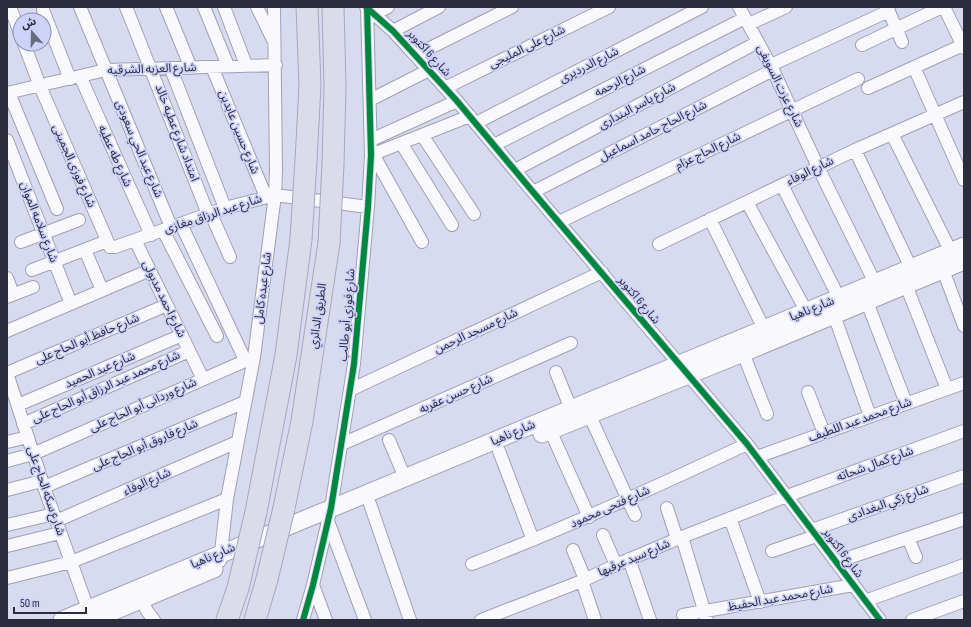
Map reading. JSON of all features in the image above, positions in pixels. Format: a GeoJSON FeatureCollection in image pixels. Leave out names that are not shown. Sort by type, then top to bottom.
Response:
{"type":"FeatureCollection","features":[{"type":"Feature","properties":{"kind":"highway"},"geometry":{"type":"LineString","coordinates":[[228,620],[238,588],[256,512],[286,354],[301,239],[310,85],[307,7]]}},
{"type":"Feature","properties":{"kind":"highway","name":"الطريق الدائري"},"geometry":{"type":"LineString","coordinates":[[255,620],[267,579],[284,508],[302,421],[329,244],[335,86],[333,12]]}},
{"type":"Feature","properties":{"kind":"main road","name":"شارع ناهيا"},"geometry":{"type":"LineString","coordinates":[[90,615],[221,560],[329,517],[370,504],[499,451],[571,409],[683,370],[743,353],[809,318],[839,298],[911,268],[960,253]]}},
{"type":"Feature","properties":{"kind":"main road","name":"شارع ناهيا"},"geometry":{"type":"LineString","coordinates":[[329,517],[405,478],[525,435],[550,430],[589,414],[683,370],[764,329],[809,318],[834,315],[867,302],[943,270],[960,253]]}},
{"type":"Feature","properties":{"kind":"main road","name":"شارع ناهيا"},"geometry":{"type":"LineString","coordinates":[[62,620],[90,615],[142,600],[221,560]]}},
{"type":"Feature","properties":{"kind":"street","name":"شارع عبد الحي سعودى"},"geometry":{"type":"LineString","coordinates":[[81,7],[172,227]]}},
{"type":"Feature","properties":{"kind":"street","name":"امتداد شارع عطيه خالد"},"geometry":{"type":"LineString","coordinates":[[126,7],[210,214],[230,257]]}},
{"type":"Feature","properties":{"kind":"street"},"geometry":{"type":"LineString","coordinates":[[166,7],[191,68]]}},
{"type":"Feature","properties":{"kind":"street"},"geometry":{"type":"LineString","coordinates":[[204,7],[228,66]]}},
{"type":"Feature","properties":{"kind":"street"},"geometry":{"type":"LineString","coordinates":[[224,7],[246,65]]}},
{"type":"Feature","properties":{"kind":"street"},"geometry":{"type":"LineString","coordinates":[[257,7],[275,46]]}},
{"type":"Feature","properties":{"kind":"street","name":"شارع عبده كامل"},"geometry":{"type":"LineString","coordinates":[[221,560],[227,499],[245,402],[270,196],[276,170],[276,65],[274,7]]}},
{"type":"Feature","properties":{"kind":"street"},"geometry":{"type":"LineString","coordinates":[[369,9],[388,7]]}},
{"type":"Feature","properties":{"kind":"street"},"geometry":{"type":"LineString","coordinates":[[393,31],[438,7]]}},
{"type":"Feature","properties":{"kind":"street"},"geometry":{"type":"LineString","coordinates":[[416,55],[512,7]]}},
{"type":"Feature","properties":{"kind":"street","name":"شارع على المليجى"},"geometry":{"type":"LineString","coordinates":[[446,88],[609,7]]}},
{"type":"Feature","properties":{"kind":"street","name":"شارع الدرديرى"},"geometry":{"type":"LineString","coordinates":[[372,154],[422,135],[473,119],[702,7]]}},
{"type":"Feature","properties":{"kind":"street","name":"شارع عزت السويفى"},"geometry":{"type":"LineString","coordinates":[[739,7],[772,68],[818,168],[875,283]]}},
{"type":"Feature","properties":{"kind":"street","name":"شارع الرحمه"},"geometry":{"type":"LineString","coordinates":[[494,144],[747,21],[786,7]]}},
{"type":"Feature","properties":{"kind":"street"},"geometry":{"type":"LineString","coordinates":[[862,45],[943,7],[963,46],[868,88]]}},
{"type":"Feature","properties":{"kind":"street","name":"شارع 6 اكتوبر"},"geometry":{"type":"LineString","coordinates":[[369,9],[416,55],[473,119],[683,370],[747,444],[880,620]]}},
{"type":"Feature","properties":{"kind":"street","name":"شارع فوزي أبو طالب"},"geometry":{"type":"LineString","coordinates":[[303,620],[329,517],[342,444],[359,315],[372,154],[369,9]]}},
{"type":"Feature","properties":{"kind":"street"},"geometry":{"type":"LineString","coordinates":[[888,9],[902,42]]}},
{"type":"Feature","properties":{"kind":"street","name":"شارع الحاج حامد اسماعيل"},"geometry":{"type":"LineString","coordinates":[[533,192],[888,9]]}},
{"type":"Feature","properties":{"kind":"street","name":"شارع طه عطيه"},"geometry":{"type":"LineString","coordinates":[[43,10],[151,235]]}},
{"type":"Feature","properties":{"kind":"street","name":"شارع ياسر البندارى"},"geometry":{"type":"LineString","coordinates":[[515,170],[758,42]]}},
{"type":"Feature","properties":{"kind":"street","name":"شارع فوزى الجمينى"},"geometry":{"type":"LineString","coordinates":[[27,52],[40,86],[108,243]]}},
{"type":"Feature","properties":{"kind":"street","name":"شارع العزبه الشرقيه"},"geometry":{"type":"LineString","coordinates":[[8,93],[106,70],[276,65]]}},
{"type":"Feature","properties":{"kind":"street","name":"شارع حسين عابدين"},"geometry":{"type":"LineString","coordinates":[[212,67],[270,196]]}},
{"type":"Feature","properties":{"kind":"street"},"geometry":{"type":"LineString","coordinates":[[914,67],[964,180]]}},
{"type":"Feature","properties":{"kind":"street"},"geometry":{"type":"LineString","coordinates":[[171,69],[225,208]]}},
{"type":"Feature","properties":{"kind":"street"},"geometry":{"type":"LineString","coordinates":[[370,100],[429,70]]}},
{"type":"Feature","properties":{"kind":"street","name":"شارع الحاج عزام"},"geometry":{"type":"LineString","coordinates":[[559,222],[858,79]]}},
{"type":"Feature","properties":{"kind":"street"},"geometry":{"type":"LineString","coordinates":[[8,93],[56,209]]}},
{"type":"Feature","properties":{"kind":"street"},"geometry":{"type":"LineString","coordinates":[[371,140],[457,101]]}},
{"type":"Feature","properties":{"kind":"street","name":"شارع الوفاء"},"geometry":{"type":"LineString","coordinates":[[658,244],[855,150],[964,102]]}},
{"type":"Feature","properties":{"kind":"street"},"geometry":{"type":"LineString","coordinates":[[892,134],[960,253]]}},
{"type":"Feature","properties":{"kind":"street"},"geometry":{"type":"LineString","coordinates":[[422,135],[474,214]]}},
{"type":"Feature","properties":{"kind":"street","name":"شارع سلامه الموان"},"geometry":{"type":"LineString","coordinates":[[7,140],[71,304]]}},
{"type":"Feature","properties":{"kind":"street"},"geometry":{"type":"LineString","coordinates":[[401,143],[452,225]]}},
{"type":"Feature","properties":{"kind":"street"},"geometry":{"type":"LineString","coordinates":[[855,150],[911,268]]}},
{"type":"Feature","properties":{"kind":"street"},"geometry":{"type":"LineString","coordinates":[[372,154],[422,242]]}},
{"type":"Feature","properties":{"kind":"street"},"geometry":{"type":"LineString","coordinates":[[782,185],[839,298]]}},
{"type":"Feature","properties":{"kind":"street","name":"شارع عبد الرزاق مغازى"},"geometry":{"type":"LineString","coordinates":[[32,270],[108,243],[112,247],[151,235],[225,208],[270,196],[368,207]]}},
{"type":"Feature","properties":{"kind":"street"},"geometry":{"type":"LineString","coordinates":[[747,202],[809,318]]}},
{"type":"Feature","properties":{"kind":"street"},"geometry":{"type":"LineString","coordinates":[[710,219],[764,329]]}},
{"type":"Feature","properties":{"kind":"street"},"geometry":{"type":"LineString","coordinates":[[21,242],[79,220]]}},
{"type":"Feature","properties":{"kind":"street"},"geometry":{"type":"LineString","coordinates":[[172,227],[216,336]]}},
{"type":"Feature","properties":{"kind":"street"},"geometry":{"type":"LineString","coordinates":[[172,227],[250,359]]}},
{"type":"Feature","properties":{"kind":"street","name":"شارع احمد مدبولى"},"geometry":{"type":"LineString","coordinates":[[135,240],[203,379]]}},
{"type":"Feature","properties":{"kind":"street"},"geometry":{"type":"LineString","coordinates":[[86,250],[102,290]]}},
{"type":"Feature","properties":{"kind":"street"},"geometry":{"type":"LineString","coordinates":[[7,331],[150,270]]}},
{"type":"Feature","properties":{"kind":"street"},"geometry":{"type":"LineString","coordinates":[[943,270],[964,326]]}},
{"type":"Feature","properties":{"kind":"street","name":"شارع مسجد الرحمن"},"geometry":{"type":"LineString","coordinates":[[350,390],[602,272]]}},
{"type":"Feature","properties":{"kind":"street"},"geometry":{"type":"LineString","coordinates":[[7,278],[10,295],[33,287]]}},
{"type":"Feature","properties":{"kind":"street"},"geometry":{"type":"LineString","coordinates":[[906,285],[946,389]]}},
{"type":"Feature","properties":{"kind":"street"},"geometry":{"type":"LineString","coordinates":[[867,302],[906,403]]}},
{"type":"Feature","properties":{"kind":"street","name":"شارع حافظ أبو الحاج على"},"geometry":{"type":"LineString","coordinates":[[7,373],[167,306]]}},
{"type":"Feature","properties":{"kind":"street"},"geometry":{"type":"LineString","coordinates":[[834,315],[870,416]]}},
{"type":"Feature","properties":{"kind":"street","name":"شارع عبد الحميد"},"geometry":{"type":"LineString","coordinates":[[18,405],[182,335]]}},
{"type":"Feature","properties":{"kind":"street","name":"شارع حسن عقربه"},"geometry":{"type":"LineString","coordinates":[[342,444],[571,343]]}},
{"type":"Feature","properties":{"kind":"street","name":"شارع محمد عبد الرزاق أبو الحاج على"},"geometry":{"type":"LineString","coordinates":[[23,424],[189,351]]}},
{"type":"Feature","properties":{"kind":"street"},"geometry":{"type":"LineString","coordinates":[[743,353],[767,414]]}},
{"type":"Feature","properties":{"kind":"street","name":"شارع وردانى أبو الحاج على"},"geometry":{"type":"LineString","coordinates":[[7,461],[33,454],[250,359]]}},
{"type":"Feature","properties":{"kind":"street"},"geometry":{"type":"LineString","coordinates":[[556,372],[571,409]]}},
{"type":"Feature","properties":{"kind":"street","name":"شارع سكه الحاج على"},"geometry":{"type":"LineString","coordinates":[[7,373],[43,484],[90,615]]}},
{"type":"Feature","properties":{"kind":"street","name":"شارع محمد عبد اللطيف"},"geometry":{"type":"LineString","coordinates":[[757,457],[964,383]]}},
{"type":"Feature","properties":{"kind":"street"},"geometry":{"type":"LineString","coordinates":[[808,392],[824,433]]}},
{"type":"Feature","properties":{"kind":"street","name":"شارع فاروق أبو الحاج على"},"geometry":{"type":"LineString","coordinates":[[7,490],[43,484],[245,402]]}},
{"type":"Feature","properties":{"kind":"street"},"geometry":{"type":"LineString","coordinates":[[589,414],[635,515]]}},
{"type":"Feature","properties":{"kind":"street"},"geometry":{"type":"LineString","coordinates":[[550,430],[589,516]]}},
{"type":"Feature","properties":{"kind":"street","name":"شارع كمال شحاته"},"geometry":{"type":"LineString","coordinates":[[787,496],[964,431]]}},
{"type":"Feature","properties":{"kind":"street"},"geometry":{"type":"LineString","coordinates":[[7,442],[28,437]]}},
{"type":"Feature","properties":{"kind":"street"},"geometry":{"type":"LineString","coordinates":[[389,440],[405,478]]}},
{"type":"Feature","properties":{"kind":"street","name":"شارع الوفاء"},"geometry":{"type":"LineString","coordinates":[[57,522],[237,442]]}},
{"type":"Feature","properties":{"kind":"street","name":"شارع فتحى محمود"},"geometry":{"type":"LineString","coordinates":[[472,564],[534,540],[628,500],[747,444]]}},
{"type":"Feature","properties":{"kind":"street"},"geometry":{"type":"LineString","coordinates":[[499,451],[534,540]]}},
{"type":"Feature","properties":{"kind":"street","name":"شارع زكي البغدادى"},"geometry":{"type":"LineString","coordinates":[[772,551],[814,533],[964,476]]}},
{"type":"Feature","properties":{"kind":"street","name":"شارع سيد عرقبها"},"geometry":{"type":"LineString","coordinates":[[481,620],[583,580],[679,538],[787,496]]}},
{"type":"Feature","properties":{"kind":"street"},"geometry":{"type":"LineString","coordinates":[[7,578],[71,562],[227,499]]}},
{"type":"Feature","properties":{"kind":"street"},"geometry":{"type":"LineString","coordinates":[[370,504],[410,620]]}},
{"type":"Feature","properties":{"kind":"street"},"geometry":{"type":"LineString","coordinates":[[666,508],[679,538],[706,615]]}},
{"type":"Feature","properties":{"kind":"street"},"geometry":{"type":"LineString","coordinates":[[329,517],[365,620]]}},
{"type":"Feature","properties":{"kind":"street"},"geometry":{"type":"LineString","coordinates":[[730,518],[760,602]]}},
{"type":"Feature","properties":{"kind":"street"},"geometry":{"type":"LineString","coordinates":[[836,562],[964,519]]}},
{"type":"Feature","properties":{"kind":"street"},"geometry":{"type":"LineString","coordinates":[[7,525],[57,522]]}},
{"type":"Feature","properties":{"kind":"street"},"geometry":{"type":"LineString","coordinates":[[7,546],[57,522]]}},
{"type":"Feature","properties":{"kind":"street"},"geometry":{"type":"LineString","coordinates":[[603,535],[616,565]]}},
{"type":"Feature","properties":{"kind":"street"},"geometry":{"type":"LineString","coordinates":[[908,538],[916,557]]}},
{"type":"Feature","properties":{"kind":"street"},"geometry":{"type":"LineString","coordinates":[[573,550],[595,620]]}},
{"type":"Feature","properties":{"kind":"street"},"geometry":{"type":"LineString","coordinates":[[629,559],[650,620]]}},
{"type":"Feature","properties":{"kind":"street"},"geometry":{"type":"LineString","coordinates":[[865,601],[964,565]]}},
{"type":"Feature","properties":{"kind":"street"},"geometry":{"type":"LineString","coordinates":[[313,585],[326,620]]}},
{"type":"Feature","properties":{"kind":"street","name":"شارع محمد عبد الحفيظ"},"geometry":{"type":"LineString","coordinates":[[683,615],[706,615],[760,602],[853,585]]}},
{"type":"Feature","properties":{"kind":"street"},"geometry":{"type":"LineString","coordinates":[[142,600],[147,611],[154,620]]}},
{"type":"Feature","properties":{"kind":"street"},"geometry":{"type":"LineString","coordinates":[[912,620],[964,601]]}},
{"type":"Feature","properties":{"kind":"cycle path"},"geometry":{"type":"LineString","coordinates":[[366,7],[393,31],[457,101],[747,444],[880,620]]}},
{"type":"Feature","properties":{"kind":"cycle path"},"geometry":{"type":"LineString","coordinates":[[303,620],[313,585],[331,508],[354,364],[368,207],[371,155],[367,7]]}}]}
